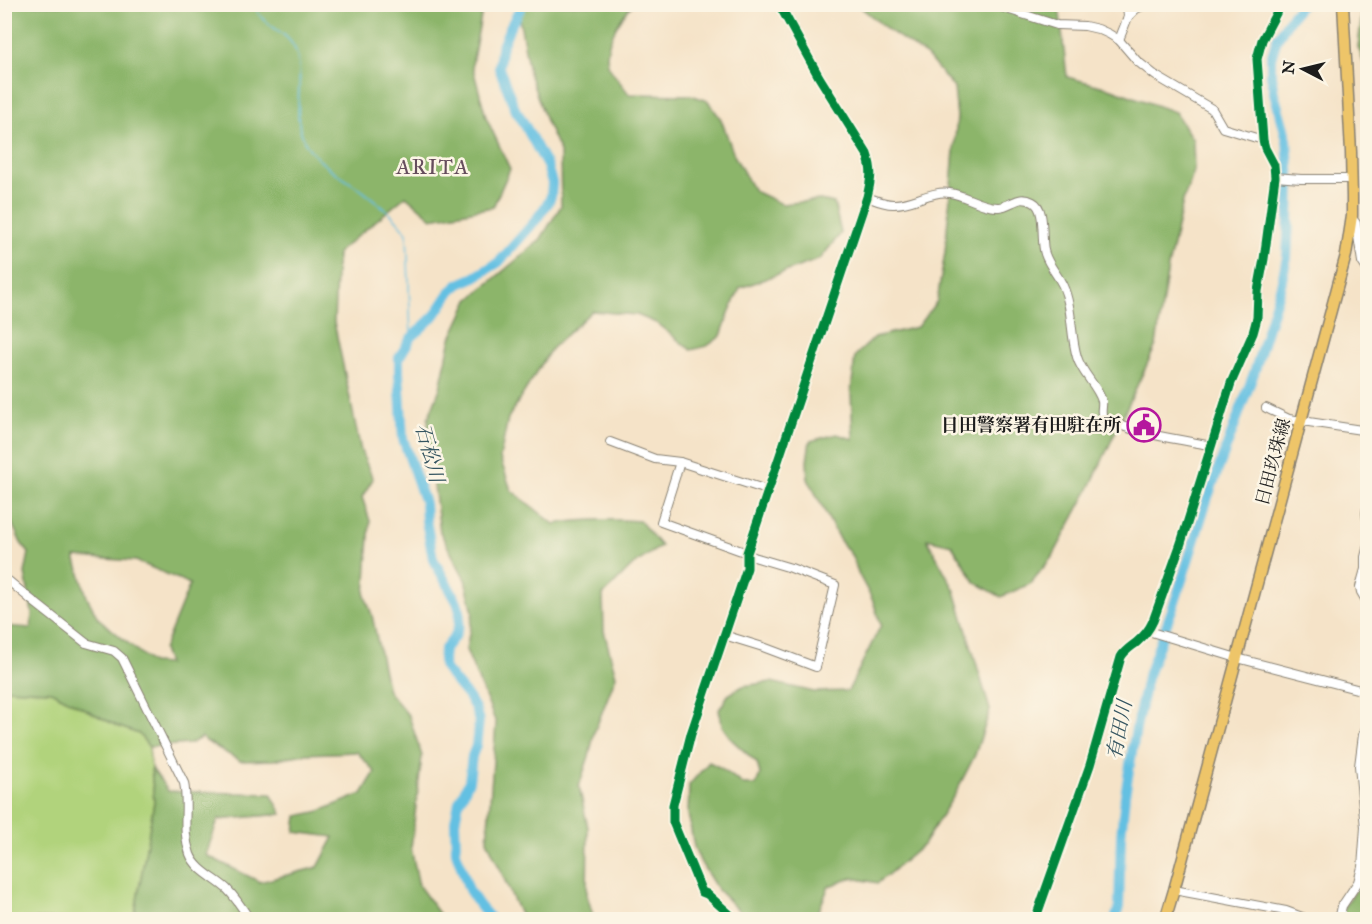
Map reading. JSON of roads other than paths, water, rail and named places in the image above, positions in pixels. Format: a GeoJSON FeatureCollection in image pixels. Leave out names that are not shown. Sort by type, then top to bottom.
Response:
{"type":"FeatureCollection","features":[{"type":"Feature","properties":{"kind":"main road","name":"日田玖珠線"},"geometry":{"type":"LineString","coordinates":[[1165,920],[1342,274],[1352,216],[1343,7]]}},
{"type":"Feature","properties":{"kind":"street"},"geometry":{"type":"LineString","coordinates":[[736,920],[702,892],[674,822],[673,805],[691,734],[747,568],[747,553],[867,197],[872,168],[867,154],[819,77],[779,4]]}},
{"type":"Feature","properties":{"kind":"street"},"geometry":{"type":"LineString","coordinates":[[991,4],[1058,25],[1085,26],[1109,34],[1119,40],[1137,61],[1156,76],[1212,109],[1223,128],[1263,140]]}},
{"type":"Feature","properties":{"kind":"street"},"geometry":{"type":"LineString","coordinates":[[1119,40],[1128,16],[1126,4]]}},
{"type":"Feature","properties":{"kind":"street"},"geometry":{"type":"LineString","coordinates":[[1128,16],[1147,4]]}},
{"type":"Feature","properties":{"kind":"street"},"geometry":{"type":"LineString","coordinates":[[1035,920],[1090,765],[1121,657],[1148,631],[1181,543],[1231,383],[1253,333],[1257,318],[1258,291],[1275,177],[1274,165],[1263,140],[1257,60],[1265,33],[1281,4]]}},
{"type":"Feature","properties":{"kind":"street"},"geometry":{"type":"LineString","coordinates":[[1275,177],[1352,178]]}},
{"type":"Feature","properties":{"kind":"street"},"geometry":{"type":"LineString","coordinates":[[867,197],[894,204],[943,192],[953,193],[991,206],[999,207],[1017,199],[1027,200],[1038,206],[1045,256],[1063,285],[1071,310],[1076,356],[1102,402],[1100,412],[1103,418],[1158,437],[1166,436],[1212,446]]}},
{"type":"Feature","properties":{"kind":"street"},"geometry":{"type":"LineString","coordinates":[[1352,216],[1356,223],[1362,262],[1368,271]]}},
{"type":"Feature","properties":{"kind":"street"},"geometry":{"type":"LineString","coordinates":[[1266,408],[1289,419],[1302,422],[1367,431],[1368,458]]}},
{"type":"Feature","properties":{"kind":"street"},"geometry":{"type":"LineString","coordinates":[[610,442],[655,459],[680,462],[767,490]]}},
{"type":"Feature","properties":{"kind":"street"},"geometry":{"type":"LineString","coordinates":[[680,462],[661,522],[834,585],[816,667],[724,635]]}},
{"type":"Feature","properties":{"kind":"street"},"geometry":{"type":"LineString","coordinates":[[1368,502],[1366,513],[1368,528]]}},
{"type":"Feature","properties":{"kind":"street"},"geometry":{"type":"LineString","coordinates":[[1368,545],[1365,557],[1365,580],[1361,592],[1368,604]]}},
{"type":"Feature","properties":{"kind":"street"},"geometry":{"type":"LineString","coordinates":[[4,577],[86,643],[114,651],[122,658],[184,783],[185,829],[190,854],[203,871],[226,889],[250,920]]}},
{"type":"Feature","properties":{"kind":"street"},"geometry":{"type":"LineString","coordinates":[[1148,631],[1237,658],[1368,692]]}},
{"type":"Feature","properties":{"kind":"street"},"geometry":{"type":"LineString","coordinates":[[1339,920],[1342,906],[1358,882],[1362,867],[1365,827],[1359,766],[1363,735],[1368,724]]}},
{"type":"Feature","properties":{"kind":"street"},"geometry":{"type":"LineString","coordinates":[[1174,890],[1286,911],[1310,920]]}},
{"type":"Feature","properties":{"kind":"waterway"},"geometry":{"type":"LineString","coordinates":[[255,4],[261,17],[285,36],[294,47],[299,69],[298,118],[305,142],[310,150],[385,209],[407,233],[411,338]]}},
{"type":"Feature","properties":{"kind":"waterway","name":"石松川"},"geometry":{"type":"LineString","coordinates":[[492,920],[469,890],[456,852],[455,821],[459,802],[469,781],[479,721],[475,708],[445,669],[443,660],[444,650],[455,636],[459,625],[460,611],[433,559],[425,503],[403,439],[399,358],[411,338],[435,315],[451,291],[459,284],[499,262],[536,220],[551,196],[552,183],[547,166],[516,111],[499,68],[501,49],[523,4]]}},
{"type":"Feature","properties":{"kind":"waterway","name":"有田川"},"geometry":{"type":"LineString","coordinates":[[1115,920],[1119,907],[1125,795],[1147,678],[1177,596],[1208,497],[1254,373],[1281,285],[1287,257],[1290,183],[1287,139],[1274,93],[1271,59],[1277,39],[1302,4]]}},
{"type":"Feature","properties":{"kind":"place","name":"日田警察署有田駐在所"},"geometry":{"type":"Point","coordinates":[1144,425]}},
{"type":"Feature","properties":{"kind":"district","name":"ARITA"},"geometry":{"type":"Point","coordinates":[433,167]}}]}
